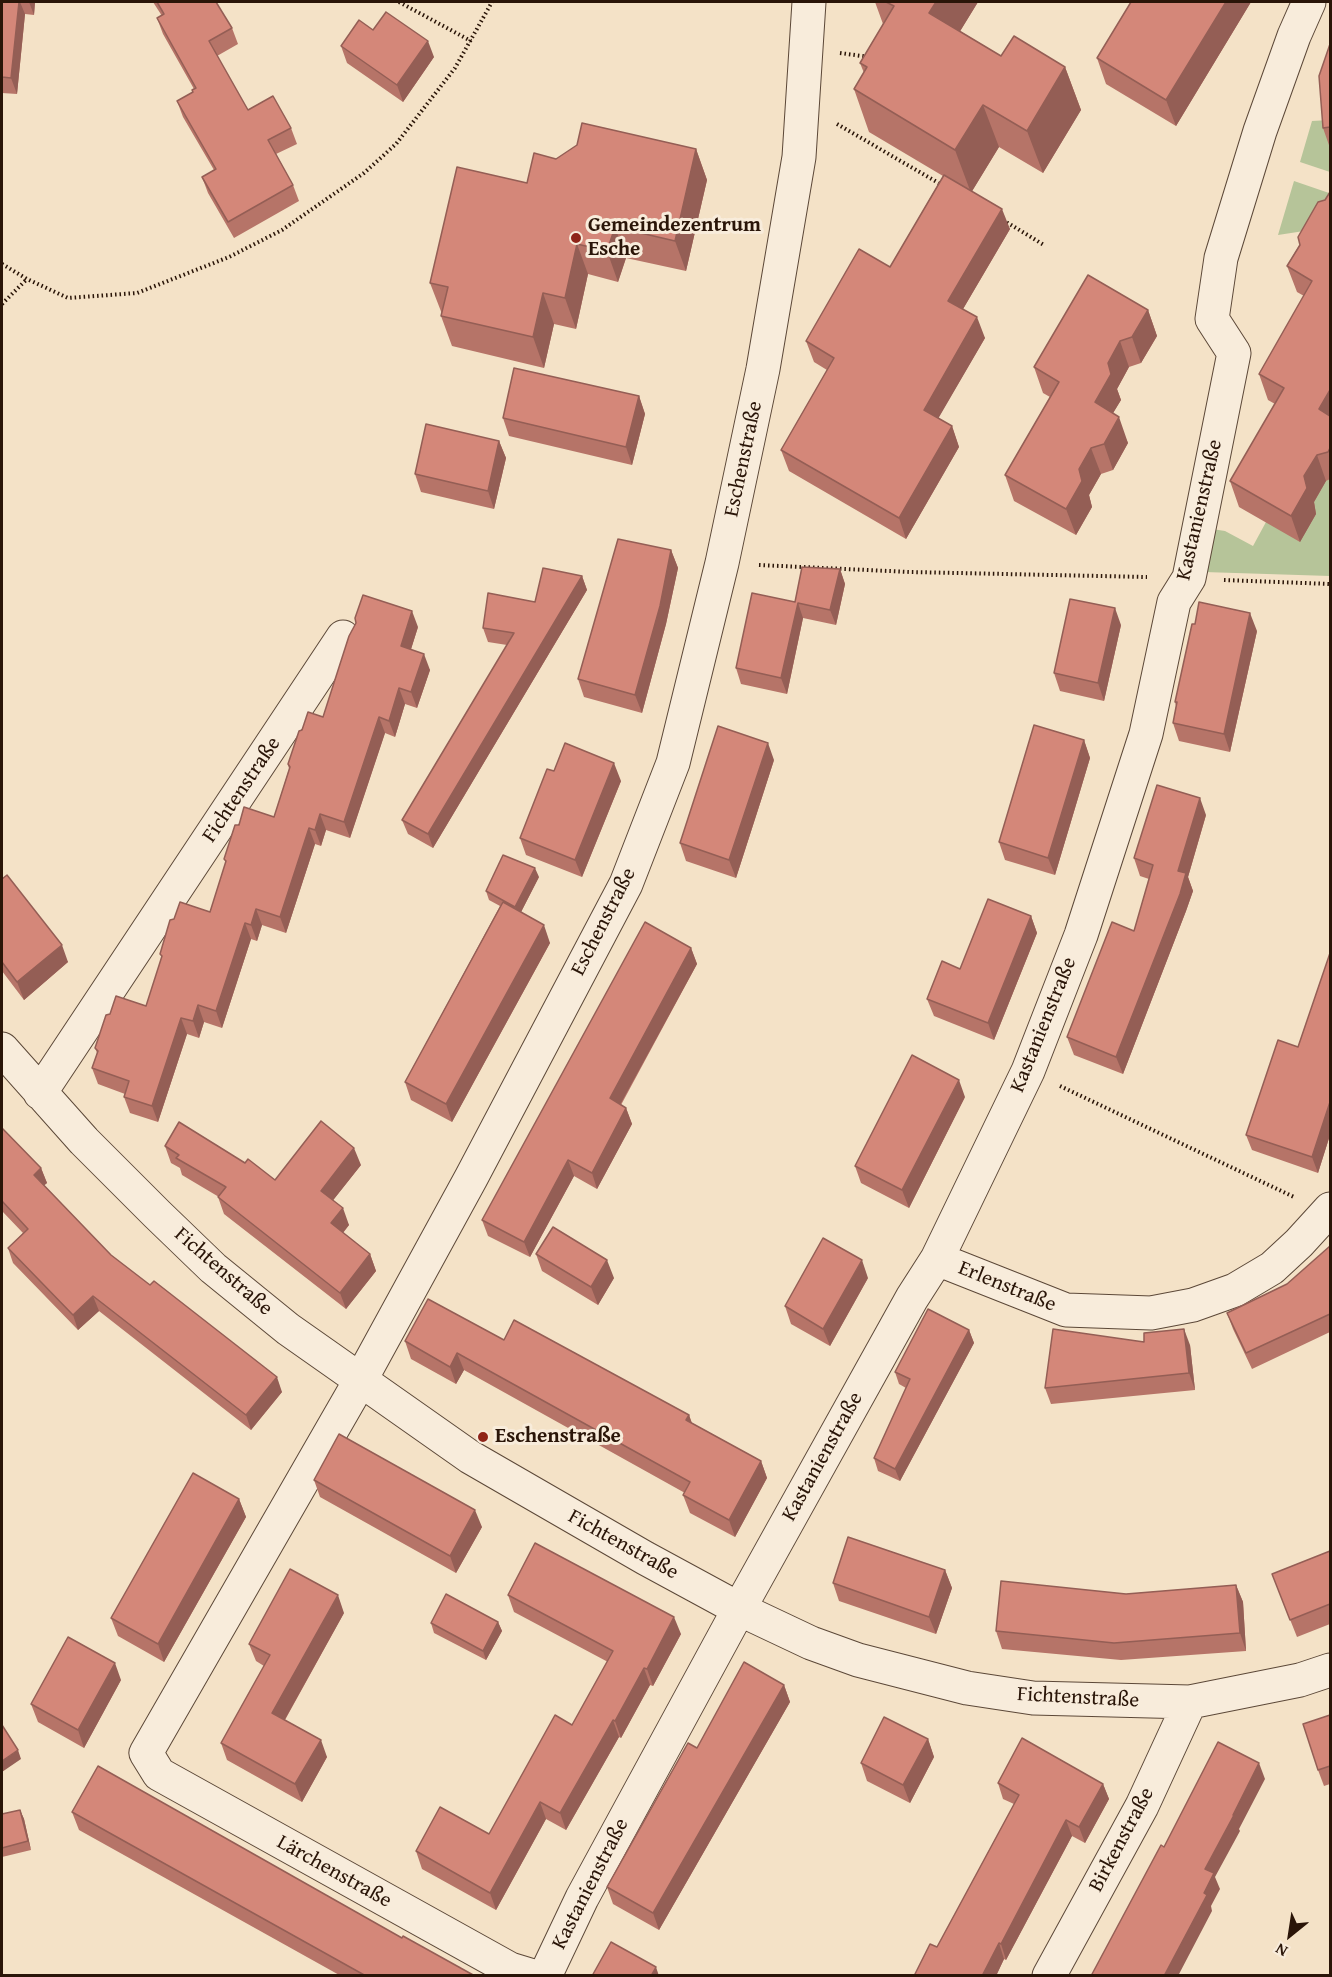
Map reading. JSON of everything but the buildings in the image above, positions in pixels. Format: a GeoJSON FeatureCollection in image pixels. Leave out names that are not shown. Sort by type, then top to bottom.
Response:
{"type":"FeatureCollection","features":[{"type":"Feature","properties":{"kind":"street","name":"Eschenstraße"},"geometry":{"type":"LineString","coordinates":[[146,1753],[360,1381],[471,1178],[626,884],[673,763],[722,563],[763,369],[799,157],[809,2]]}},
{"type":"Feature","properties":{"kind":"street","name":"Kastanienstraße"},"geometry":{"type":"LineString","coordinates":[[545,1976],[582,1898],[739,1609],[912,1298],[937,1259],[1028,1071],[1081,935],[1146,734],[1174,602],[1189,578],[1234,353],[1212,319],[1221,258],[1260,131],[1294,36],[1309,2]]}},
{"type":"Feature","properties":{"kind":"street","name":"Fichtenstraße"},"geometry":{"type":"LineString","coordinates":[[40,1093],[343,637]]}},
{"type":"Feature","properties":{"kind":"street","name":"Fichtenstraße"},"geometry":{"type":"LineString","coordinates":[[2,1048],[84,1141],[213,1268],[288,1329],[470,1457],[564,1513],[739,1609],[811,1643],[858,1660],[967,1688],[1033,1698],[1190,1702],[1300,1680],[1330,1670]]}},
{"type":"Feature","properties":{"kind":"street","name":"Erlenstraße"},"geometry":{"type":"LineString","coordinates":[[937,1259],[1066,1310],[1151,1313],[1193,1305],[1235,1290],[1272,1268],[1329,1210]]}},
{"type":"Feature","properties":{"kind":"street","name":"Birkenstraße"},"geometry":{"type":"LineString","coordinates":[[1049,1976],[1142,1806],[1190,1702]]}},
{"type":"Feature","properties":{"kind":"street","name":"Lärchenstraße"},"geometry":{"type":"LineString","coordinates":[[146,1753],[159,1774],[510,1969],[533,1976]]}},
{"type":"Feature","properties":{"kind":"path"},"geometry":{"type":"LineString","coordinates":[[399,2],[471,40]]}},
{"type":"Feature","properties":{"kind":"path"},"geometry":{"type":"LineString","coordinates":[[2,264],[27,279],[68,298],[137,293],[229,257],[282,230],[364,173],[396,144],[455,68],[492,2]]}},
{"type":"Feature","properties":{"kind":"path"},"geometry":{"type":"LineString","coordinates":[[806,49],[870,57]]}},
{"type":"Feature","properties":{"kind":"path"},"geometry":{"type":"LineString","coordinates":[[803,104],[946,187]]}},
{"type":"Feature","properties":{"kind":"path"},"geometry":{"type":"LineString","coordinates":[[996,216],[1044,245]]}},
{"type":"Feature","properties":{"kind":"path"},"geometry":{"type":"LineString","coordinates":[[2,304],[27,279]]}},
{"type":"Feature","properties":{"kind":"path"},"geometry":{"type":"LineString","coordinates":[[722,563],[910,572],[1189,578],[1330,584]]}},
{"type":"Feature","properties":{"kind":"path"},"geometry":{"type":"LineString","coordinates":[[1028,1071],[1329,1210]]}},
{"type":"Feature","properties":{"kind":"green space"},"geometry":{"type":"Polygon","coordinates":[[[1330,120],[1330,172],[1300,162],[1312,121],[1330,120]]]}},
{"type":"Feature","properties":{"kind":"green space"},"geometry":{"type":"Polygon","coordinates":[[[1294,181],[1329,193],[1330,190],[1330,227],[1278,235],[1294,181]]]}},
{"type":"Feature","properties":{"kind":"green space"},"geometry":{"type":"Polygon","coordinates":[[[1327,478],[1330,479],[1330,576],[1204,572],[1212,529],[1225,531],[1253,546],[1266,522],[1312,505],[1327,478]]]}},
{"type":"Feature","properties":{"kind":"place","name":"Gemeindezentrum Esche"},"geometry":{"type":"Point","coordinates":[576,238]}},
{"type":"Feature","properties":{"kind":"place","name":"Eschenstraße"},"geometry":{"type":"Point","coordinates":[483,1437]}}]}
